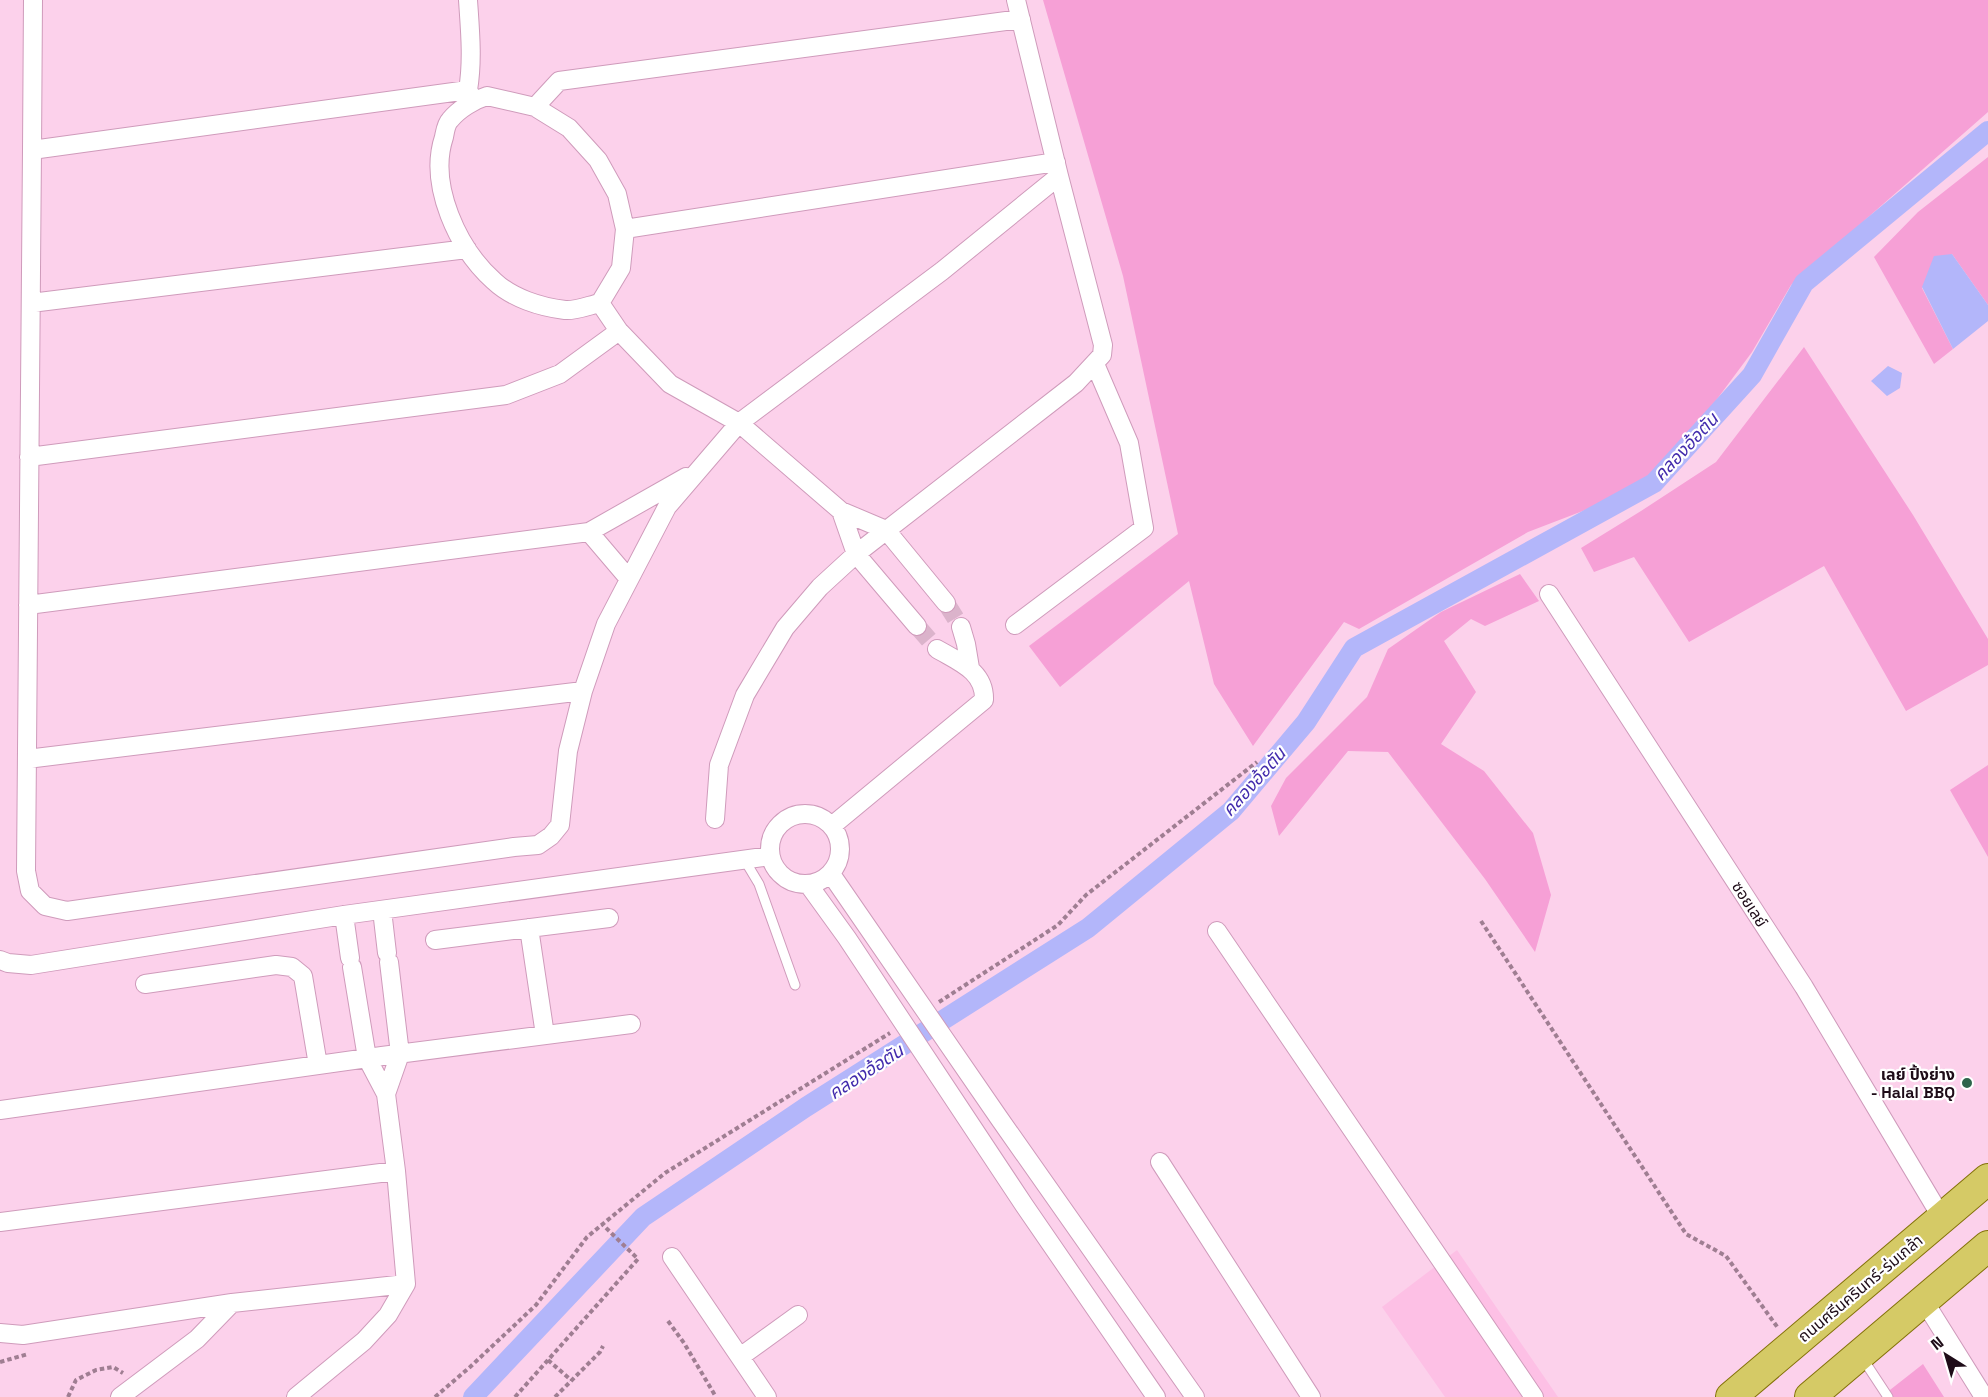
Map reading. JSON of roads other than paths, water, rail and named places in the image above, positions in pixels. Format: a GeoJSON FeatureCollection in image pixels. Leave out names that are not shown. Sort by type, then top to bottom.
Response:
{"type":"FeatureCollection","features":[{"type":"Feature","properties":{"kind":"main road","name":"ถนนศรีนครินทร์-ร่มเกล้า"},"geometry":{"type":"LineString","coordinates":[[1731,1397],[1988,1179]]}},
{"type":"Feature","properties":{"kind":"main road"},"geometry":{"type":"LineString","coordinates":[[1810,1397],[1988,1246]]}},
{"type":"Feature","properties":{"kind":"street"},"geometry":{"type":"LineString","coordinates":[[34,0],[26,871],[30,891],[45,906],[67,912],[538,845],[551,836],[560,825],[568,751],[582,691],[606,624],[667,507],[739,423],[942,271],[1057,169]]}},
{"type":"Feature","properties":{"kind":"street"},"geometry":{"type":"LineString","coordinates":[[32,150],[471,95],[488,96],[535,107],[569,128],[598,160],[617,194],[625,229],[621,268],[600,303],[567,310],[526,301],[494,282],[467,249],[449,214],[438,170],[442,143],[449,121],[471,95],[468,0]]}},
{"type":"Feature","properties":{"kind":"street"},"geometry":{"type":"LineString","coordinates":[[715,819],[719,765],[745,695],[785,628],[820,587],[856,554],[1076,383],[1102,355],[1103,345],[1016,0]]}},
{"type":"Feature","properties":{"kind":"street"},"geometry":{"type":"LineString","coordinates":[[535,107],[558,81],[1021,19]]}},
{"type":"Feature","properties":{"kind":"street"},"geometry":{"type":"LineString","coordinates":[[625,229],[1057,169]]}},
{"type":"Feature","properties":{"kind":"street"},"geometry":{"type":"LineString","coordinates":[[31,303],[467,249]]}},
{"type":"Feature","properties":{"kind":"street"},"geometry":{"type":"LineString","coordinates":[[600,303],[619,332],[670,384],[739,423],[841,510],[886,530],[946,603]]}},
{"type":"Feature","properties":{"kind":"street"},"geometry":{"type":"LineString","coordinates":[[29,457],[506,395],[560,374],[619,332]]}},
{"type":"Feature","properties":{"kind":"street"},"geometry":{"type":"LineString","coordinates":[[1015,626],[1144,528],[1129,443],[1095,364]]}},
{"type":"Feature","properties":{"kind":"street"},"geometry":{"type":"LineString","coordinates":[[28,605],[589,532],[698,470]]}},
{"type":"Feature","properties":{"kind":"street"},"geometry":{"type":"LineString","coordinates":[[841,510],[856,554],[917,626]]}},
{"type":"Feature","properties":{"kind":"street"},"geometry":{"type":"LineString","coordinates":[[589,532],[629,579]]}},
{"type":"Feature","properties":{"kind":"street","name":"ซอยเลย์"},"geometry":{"type":"LineString","coordinates":[[1549,594],[1804,987],[1942,1218]]}},
{"type":"Feature","properties":{"kind":"street"},"geometry":{"type":"LineString","coordinates":[[961,627],[969,668]]}},
{"type":"Feature","properties":{"kind":"street"},"geometry":{"type":"LineString","coordinates":[[833,825],[984,700],[983,682],[969,668],[937,649]]}},
{"type":"Feature","properties":{"kind":"street"},"geometry":{"type":"LineString","coordinates":[[27,759],[582,691]]}},
{"type":"Feature","properties":{"kind":"street"},"geometry":{"type":"LineString","coordinates":[[805,813],[820,816],[833,825],[841,844],[837,865],[831,874],[820,881],[808,884],[795,883],[784,877],[775,868],[770,856],[771,840],[777,826],[790,816],[805,813]]}},
{"type":"Feature","properties":{"kind":"street"},"geometry":{"type":"LineString","coordinates":[[0,960],[31,965],[344,915],[770,856]]}},
{"type":"Feature","properties":{"kind":"street"},"geometry":{"type":"LineString","coordinates":[[831,874],[1195,1397]]}},
{"type":"Feature","properties":{"kind":"street"},"geometry":{"type":"LineString","coordinates":[[808,884],[1156,1397]]}},
{"type":"Feature","properties":{"kind":"street"},"geometry":{"type":"LineString","coordinates":[[382,910],[400,1054],[386,1094]]}},
{"type":"Feature","properties":{"kind":"street"},"geometry":{"type":"LineString","coordinates":[[296,1397],[364,1341],[388,1315],[406,1284],[396,1171],[386,1094],[367,1058],[344,915]]}},
{"type":"Feature","properties":{"kind":"street"},"geometry":{"type":"LineString","coordinates":[[435,940],[609,918]]}},
{"type":"Feature","properties":{"kind":"street"},"geometry":{"type":"LineString","coordinates":[[529,928],[545,1035]]}},
{"type":"Feature","properties":{"kind":"street"},"geometry":{"type":"LineString","coordinates":[[1217,931],[1534,1397]]}},
{"type":"Feature","properties":{"kind":"street"},"geometry":{"type":"LineString","coordinates":[[145,984],[276,964],[292,967],[303,975],[318,1065]]}},
{"type":"Feature","properties":{"kind":"street"},"geometry":{"type":"LineString","coordinates":[[0,1110],[367,1058],[632,1024]]}},
{"type":"Feature","properties":{"kind":"street"},"geometry":{"type":"LineString","coordinates":[[1160,1162],[1311,1397]]}},
{"type":"Feature","properties":{"kind":"street"},"geometry":{"type":"LineString","coordinates":[[0,1222],[396,1171]]}},
{"type":"Feature","properties":{"kind":"street"},"geometry":{"type":"LineString","coordinates":[[672,1257],[767,1397]]}},
{"type":"Feature","properties":{"kind":"street"},"geometry":{"type":"LineString","coordinates":[[0,1333],[23,1335],[232,1303],[406,1284]]}},
{"type":"Feature","properties":{"kind":"street"},"geometry":{"type":"LineString","coordinates":[[1924,1301],[1984,1397]]}},
{"type":"Feature","properties":{"kind":"street"},"geometry":{"type":"LineString","coordinates":[[120,1397],[197,1339],[232,1303]]}},
{"type":"Feature","properties":{"kind":"street"},"geometry":{"type":"LineString","coordinates":[[740,1357],[798,1315]]}},
{"type":"Feature","properties":{"kind":"lane"},"geometry":{"type":"LineString","coordinates":[[744,859],[759,884],[795,985]]}},
{"type":"Feature","properties":{"kind":"lane"},"geometry":{"type":"LineString","coordinates":[[1860,1354],[1888,1397]]}},
{"type":"Feature","properties":{"kind":"water"},"geometry":{"type":"Polygon","coordinates":[[[1952,254],[1988,305],[1988,321],[1953,349],[1922,287],[1934,256],[1952,254]]]}},
{"type":"Feature","properties":{"kind":"water"},"geometry":{"type":"Polygon","coordinates":[[[1888,366],[1902,373],[1900,388],[1887,396],[1871,381],[1888,366]]]}},
{"type":"Feature","properties":{"kind":"waterway","name":"คลองอ้อตัน"},"geometry":{"type":"LineString","coordinates":[[473,1397],[643,1217],[806,1107],[1088,928],[1231,811],[1306,722],[1354,648],[1654,483],[1752,375],[1804,283],[1988,131]]}},
{"type":"Feature","properties":{"kind":"tunnel"},"geometry":{"type":"LineString","coordinates":[[946,603],[961,627]]}},
{"type":"Feature","properties":{"kind":"tunnel"},"geometry":{"type":"LineString","coordinates":[[917,626],[937,649]]}},
{"type":"Feature","properties":{"kind":"place","name":"เลย์ ปิ้งย่าง - Halal BBQ"},"geometry":{"type":"Point","coordinates":[1967,1083]}}]}
